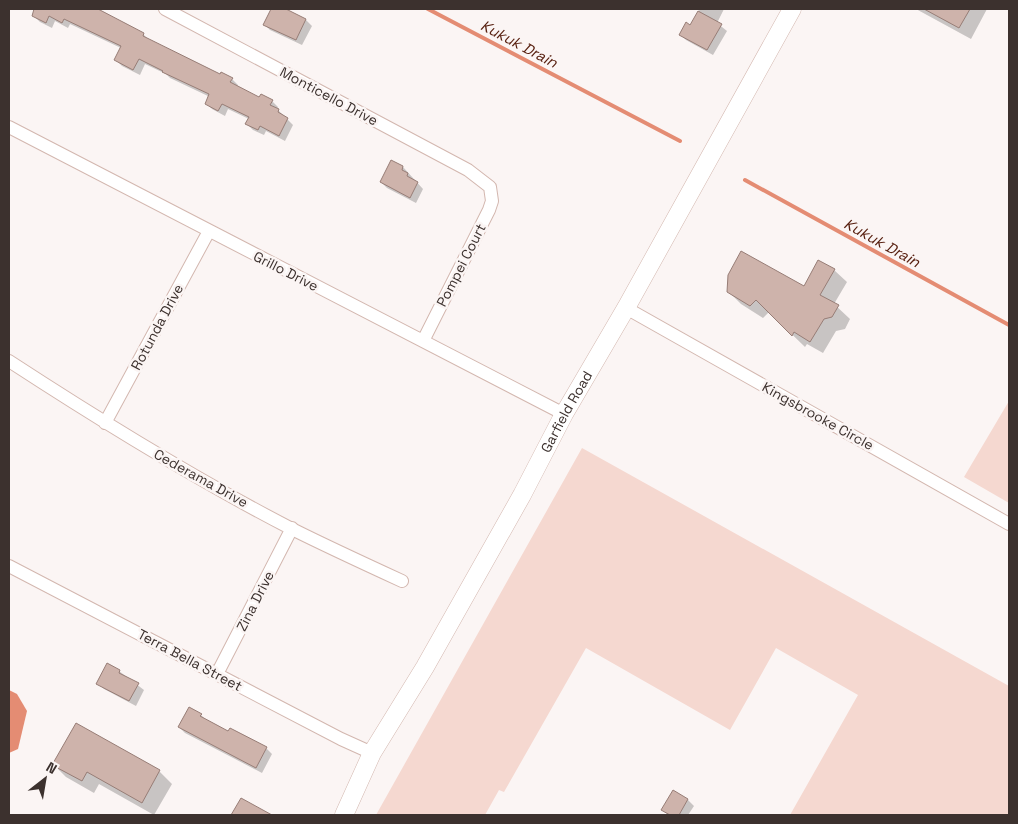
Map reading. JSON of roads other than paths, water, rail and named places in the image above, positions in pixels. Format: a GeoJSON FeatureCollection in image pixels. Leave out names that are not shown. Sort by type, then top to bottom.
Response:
{"type":"FeatureCollection","features":[{"type":"Feature","properties":{"kind":"main road","name":"Garfield Road"},"geometry":{"type":"LineString","coordinates":[[344,815],[372,753],[425,667],[522,495],[564,414],[626,308],[792,9]]}},
{"type":"Feature","properties":{"kind":"street","name":"Monticello Drive"},"geometry":{"type":"LineString","coordinates":[[165,9],[468,170],[490,187]]}},
{"type":"Feature","properties":{"kind":"street","name":"Grillo Drive"},"geometry":{"type":"LineString","coordinates":[[9,127],[564,414]]}},
{"type":"Feature","properties":{"kind":"street","name":"Pompei Court"},"geometry":{"type":"LineString","coordinates":[[423,341],[489,210],[492,201],[490,187]]}},
{"type":"Feature","properties":{"kind":"street","name":"Rotunda Drive"},"geometry":{"type":"LineString","coordinates":[[105,423],[209,231]]}},
{"type":"Feature","properties":{"kind":"street","name":"Kingsbrooke Circle"},"geometry":{"type":"LineString","coordinates":[[626,308],[1009,524]]}},
{"type":"Feature","properties":{"kind":"street","name":"Cederama Drive"},"geometry":{"type":"LineString","coordinates":[[9,361],[105,423],[292,528],[402,581]]}},
{"type":"Feature","properties":{"kind":"street","name":"Zina Drive"},"geometry":{"type":"LineString","coordinates":[[217,674],[292,528]]}},
{"type":"Feature","properties":{"kind":"street","name":"Terra Bella Street"},"geometry":{"type":"LineString","coordinates":[[9,566],[341,739],[372,753]]}},
{"type":"Feature","properties":{"kind":"waterway","name":"Kukuk Drain"},"geometry":{"type":"LineString","coordinates":[[428,9],[680,141]]}},
{"type":"Feature","properties":{"kind":"waterway","name":"Kukuk Drain"},"geometry":{"type":"LineString","coordinates":[[745,180],[1009,325]]}}]}
